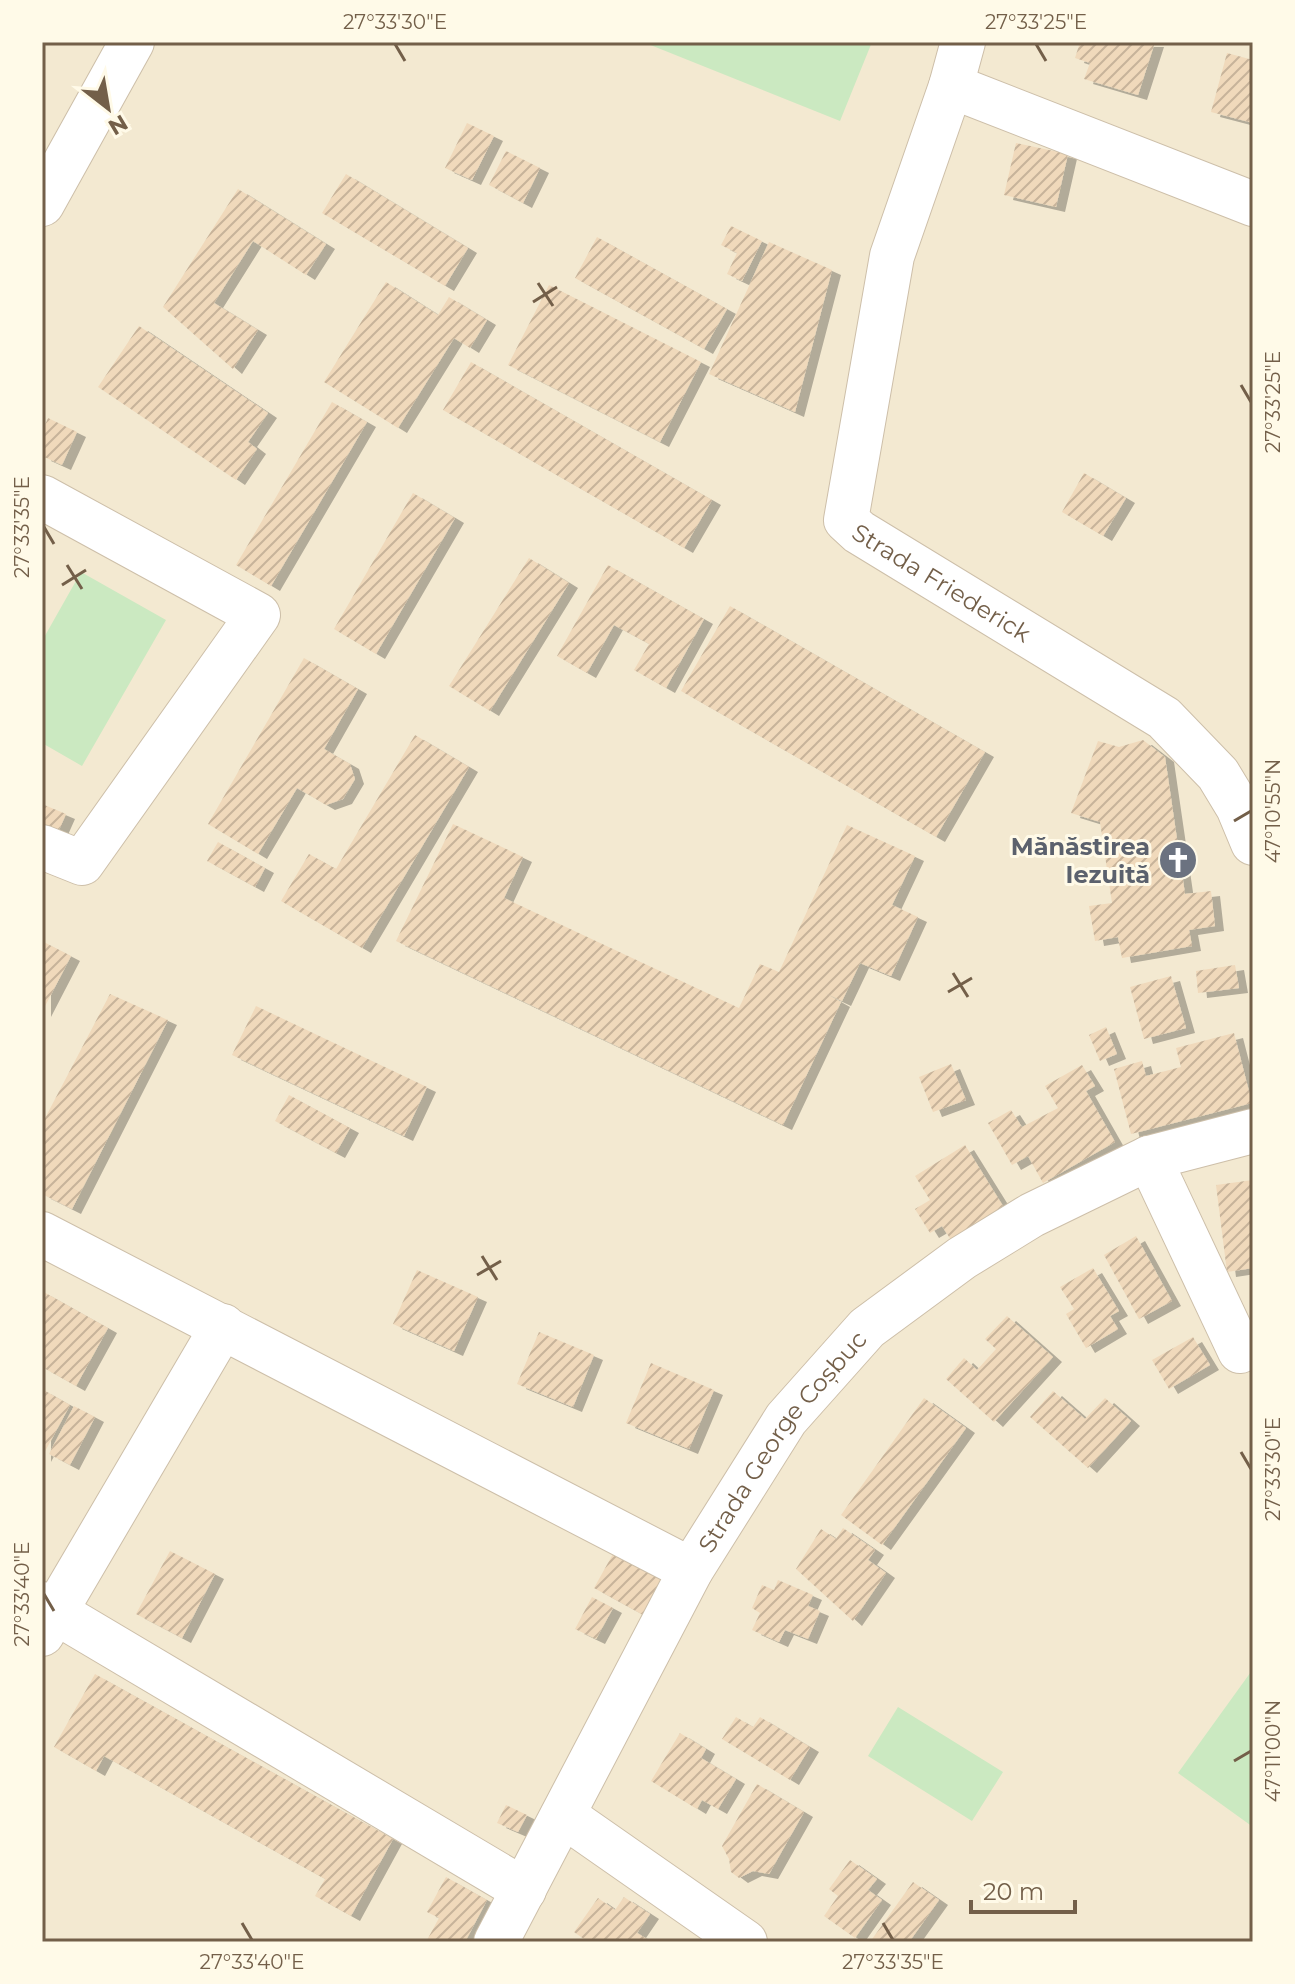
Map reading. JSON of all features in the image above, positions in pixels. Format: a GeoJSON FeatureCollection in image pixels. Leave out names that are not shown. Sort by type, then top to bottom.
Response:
{"type":"FeatureCollection","features":[{"type":"Feature","properties":{"kind":"street"},"geometry":{"type":"LineString","coordinates":[[42,204],[132,42]]}},
{"type":"Feature","properties":{"kind":"street","name":"Strada Friederick"},"geometry":{"type":"LineString","coordinates":[[963,42],[951,86],[892,256],[846,520],[859,532],[1164,718],[1218,774],[1238,807],[1253,843]]}},
{"type":"Feature","properties":{"kind":"street"},"geometry":{"type":"LineString","coordinates":[[951,86],[1253,204]]}},
{"type":"Feature","properties":{"kind":"street"},"geometry":{"type":"LineString","coordinates":[[42,497],[258,615],[82,863],[42,847]]}},
{"type":"Feature","properties":{"kind":"street","name":"Strada George Coșbuc"},"geometry":{"type":"LineString","coordinates":[[496,1942],[691,1570],[786,1419],[867,1328],[962,1258],[1032,1215],[1149,1158],[1253,1131]]}},
{"type":"Feature","properties":{"kind":"street"},"geometry":{"type":"LineString","coordinates":[[1149,1158],[1240,1351]]}},
{"type":"Feature","properties":{"kind":"street"},"geometry":{"type":"LineString","coordinates":[[42,1234],[691,1570]]}},
{"type":"Feature","properties":{"kind":"street"},"geometry":{"type":"LineString","coordinates":[[223,1326],[46,1617],[524,1890]]}},
{"type":"Feature","properties":{"kind":"street"},"geometry":{"type":"LineString","coordinates":[[563,1815],[745,1942]]}},
{"type":"Feature","properties":{"kind":"shaded area"},"geometry":{"type":"Polygon","coordinates":[[[42,42],[1253,42],[1253,1942],[42,1942],[42,42]]]}},
{"type":"Feature","properties":{"kind":"green space"},"geometry":{"type":"Polygon","coordinates":[[[643,42],[872,42],[840,121],[643,42]]]}},
{"type":"Feature","properties":{"kind":"green space"},"geometry":{"type":"Polygon","coordinates":[[[81,572],[166,620],[82,766],[42,743],[42,641],[81,572]]]}},
{"type":"Feature","properties":{"kind":"green space"},"geometry":{"type":"Polygon","coordinates":[[[1253,1669],[1253,1827],[1178,1773],[1253,1669]]]}},
{"type":"Feature","properties":{"kind":"green space"},"geometry":{"type":"Polygon","coordinates":[[[898,1707],[1003,1772],[972,1821],[868,1756],[898,1707]]]}},
{"type":"Feature","properties":{"kind":"building"},"geometry":{"type":"Polygon","coordinates":[[[1080,42],[1155,42],[1138,95],[1084,79],[1090,63],[1075,58],[1080,42]]]}},
{"type":"Feature","properties":{"kind":"building"},"geometry":{"type":"Polygon","coordinates":[[[1227,53],[1253,60],[1249,80],[1253,81],[1253,123],[1211,112],[1227,53]]]}},
{"type":"Feature","properties":{"kind":"building"},"geometry":{"type":"Polygon","coordinates":[[[467,123],[494,136],[472,180],[445,168],[467,123]]]}},
{"type":"Feature","properties":{"kind":"building"},"geometry":{"type":"Polygon","coordinates":[[[1016,143],[1068,154],[1056,207],[1004,195],[1016,143]]]}},
{"type":"Feature","properties":{"kind":"building"},"geometry":{"type":"Polygon","coordinates":[[[506,151],[540,168],[523,203],[489,185],[506,151]]]}},
{"type":"Feature","properties":{"kind":"building"},"geometry":{"type":"Polygon","coordinates":[[[346,174],[468,248],[445,286],[322,213],[346,174]]]}},
{"type":"Feature","properties":{"kind":"building"},"geometry":{"type":"Polygon","coordinates":[[[238,189],[326,244],[306,275],[253,241],[214,303],[258,330],[233,369],[163,307],[238,189]]]}},
{"type":"Feature","properties":{"kind":"building"},"geometry":{"type":"Polygon","coordinates":[[[731,226],[762,241],[742,281],[727,274],[737,253],[721,245],[731,226]]]}},
{"type":"Feature","properties":{"kind":"building"},"geometry":{"type":"Polygon","coordinates":[[[597,237],[727,309],[704,349],[575,278],[597,237]]]}},
{"type":"Feature","properties":{"kind":"building"},"geometry":{"type":"Polygon","coordinates":[[[769,242],[832,270],[795,412],[709,374],[769,242]]]}},
{"type":"Feature","properties":{"kind":"building"},"geometry":{"type":"Polygon","coordinates":[[[386,282],[438,315],[449,297],[487,320],[470,348],[454,338],[398,428],[324,382],[386,282]]]}},
{"type":"Feature","properties":{"kind":"building"},"geometry":{"type":"Polygon","coordinates":[[[549,285],[701,362],[660,442],[508,365],[549,285]]]}},
{"type":"Feature","properties":{"kind":"building"},"geometry":{"type":"Polygon","coordinates":[[[139,326],[268,413],[248,442],[257,449],[236,480],[98,387],[139,326]]]}},
{"type":"Feature","properties":{"kind":"building"},"geometry":{"type":"Polygon","coordinates":[[[471,362],[712,500],[684,548],[443,410],[471,362]]]}},
{"type":"Feature","properties":{"kind":"building"},"geometry":{"type":"Polygon","coordinates":[[[332,402],[367,422],[271,586],[236,565],[332,402]]]}},
{"type":"Feature","properties":{"kind":"building"},"geometry":{"type":"Polygon","coordinates":[[[48,418],[77,432],[62,465],[42,456],[42,432],[48,418]]]}},
{"type":"Feature","properties":{"kind":"building"},"geometry":{"type":"Polygon","coordinates":[[[1084,473],[1126,498],[1103,536],[1062,512],[1084,473]]]}},
{"type":"Feature","properties":{"kind":"building"},"geometry":{"type":"Polygon","coordinates":[[[413,493],[455,518],[376,654],[334,629],[413,493]]]}},
{"type":"Feature","properties":{"kind":"building"},"geometry":{"type":"Polygon","coordinates":[[[529,558],[569,583],[490,711],[449,686],[529,558]]]}},
{"type":"Feature","properties":{"kind":"building"},"geometry":{"type":"Polygon","coordinates":[[[608,565],[704,619],[666,688],[634,670],[649,644],[614,625],[587,673],[557,656],[608,565]]]}},
{"type":"Feature","properties":{"kind":"building"},"geometry":{"type":"Polygon","coordinates":[[[730,606],[985,752],[936,837],[681,691],[730,606]]]}},
{"type":"Feature","properties":{"kind":"building"},"geometry":{"type":"Polygon","coordinates":[[[304,658],[358,689],[324,749],[350,764],[355,779],[343,799],[326,805],[297,788],[258,854],[208,824],[304,658]]]}},
{"type":"Feature","properties":{"kind":"building"},"geometry":{"type":"Polygon","coordinates":[[[415,735],[469,767],[362,948],[281,901],[309,854],[336,869],[415,735]]]}},
{"type":"Feature","properties":{"kind":"building","name":"Mănăstirea Iezuită"},"geometry":{"type":"Polygon","coordinates":[[[1143,740],[1165,757],[1185,894],[1211,891],[1215,926],[1189,930],[1192,946],[1122,958],[1118,937],[1095,941],[1089,906],[1112,903],[1100,822],[1071,813],[1098,741],[1119,747],[1143,740]]]}},
{"type":"Feature","properties":{"kind":"building"},"geometry":{"type":"Polygon","coordinates":[[[42,804],[66,814],[54,841],[42,836],[42,804]]]}},
{"type":"Feature","properties":{"kind":"building"},"geometry":{"type":"Polygon","coordinates":[[[453,824],[523,857],[504,898],[739,1008],[760,964],[779,972],[847,825],[915,856],[892,905],[918,917],[891,976],[860,963],[842,1001],[825,993],[841,1002],[783,1125],[396,941],[453,824]]]}},
{"type":"Feature","properties":{"kind":"building"},"geometry":{"type":"Polygon","coordinates":[[[218,842],[265,868],[255,887],[207,861],[218,842]]]}},
{"type":"Feature","properties":{"kind":"building"},"geometry":{"type":"Polygon","coordinates":[[[42,941],[71,956],[42,1012],[42,941]]]}},
{"type":"Feature","properties":{"kind":"building"},"geometry":{"type":"Polygon","coordinates":[[[1235,965],[1239,988],[1198,993],[1196,971],[1235,965]]]}},
{"type":"Feature","properties":{"kind":"building"},"geometry":{"type":"Polygon","coordinates":[[[1171,976],[1186,1028],[1144,1039],[1130,987],[1171,976]]]}},
{"type":"Feature","properties":{"kind":"building"},"geometry":{"type":"Polygon","coordinates":[[[110,994],[168,1020],[72,1209],[42,1194],[42,1124],[110,994]]]}},
{"type":"Feature","properties":{"kind":"building"},"geometry":{"type":"Polygon","coordinates":[[[256,1006],[427,1087],[404,1136],[232,1055],[256,1006]]]}},
{"type":"Feature","properties":{"kind":"building"},"geometry":{"type":"Polygon","coordinates":[[[1106,1027],[1117,1054],[1100,1061],[1089,1035],[1106,1027]]]}},
{"type":"Feature","properties":{"kind":"building"},"geometry":{"type":"Polygon","coordinates":[[[1234,1033],[1252,1103],[1131,1134],[1114,1069],[1142,1061],[1146,1076],[1181,1067],[1176,1048],[1234,1033]]]}},
{"type":"Feature","properties":{"kind":"building"},"geometry":{"type":"Polygon","coordinates":[[[951,1064],[966,1100],[933,1112],[919,1077],[951,1064]]]}},
{"type":"Feature","properties":{"kind":"building"},"geometry":{"type":"Polygon","coordinates":[[[1082,1065],[1095,1086],[1086,1091],[1115,1142],[1043,1183],[1028,1156],[1012,1165],[988,1123],[1011,1110],[1022,1127],[1058,1108],[1045,1086],[1082,1065]]]}},
{"type":"Feature","properties":{"kind":"building"},"geometry":{"type":"Polygon","coordinates":[[[289,1095],[350,1128],[336,1153],[275,1121],[289,1095]]]}},
{"type":"Feature","properties":{"kind":"building"},"geometry":{"type":"Polygon","coordinates":[[[965,1145],[1003,1206],[951,1240],[942,1226],[930,1233],[915,1209],[930,1200],[915,1176],[965,1145]]]}},
{"type":"Feature","properties":{"kind":"building"},"geometry":{"type":"Polygon","coordinates":[[[1253,1180],[1253,1268],[1227,1272],[1216,1185],[1253,1180]]]}},
{"type":"Feature","properties":{"kind":"building"},"geometry":{"type":"Polygon","coordinates":[[[1136,1236],[1172,1301],[1139,1319],[1104,1255],[1136,1236]]]}},
{"type":"Feature","properties":{"kind":"building"},"geometry":{"type":"Polygon","coordinates":[[[1093,1268],[1119,1311],[1110,1316],[1118,1329],[1086,1348],[1066,1314],[1074,1309],[1060,1287],[1093,1268]]]}},
{"type":"Feature","properties":{"kind":"building"},"geometry":{"type":"Polygon","coordinates":[[[417,1270],[478,1297],[454,1351],[393,1324],[417,1270]]]}},
{"type":"Feature","properties":{"kind":"building"},"geometry":{"type":"Polygon","coordinates":[[[42,1291],[108,1328],[76,1386],[42,1367],[42,1291]]]}},
{"type":"Feature","properties":{"kind":"building"},"geometry":{"type":"Polygon","coordinates":[[[1007,1316],[1053,1357],[994,1422],[946,1379],[964,1358],[977,1370],[996,1349],[985,1339],[1007,1316]]]}},
{"type":"Feature","properties":{"kind":"building"},"geometry":{"type":"Polygon","coordinates":[[[539,1332],[594,1355],[573,1407],[517,1384],[539,1332]]]}},
{"type":"Feature","properties":{"kind":"building"},"geometry":{"type":"Polygon","coordinates":[[[1193,1337],[1210,1365],[1169,1389],[1152,1360],[1193,1337]]]}},
{"type":"Feature","properties":{"kind":"building"},"geometry":{"type":"Polygon","coordinates":[[[651,1363],[714,1390],[689,1449],[626,1423],[651,1363]]]}},
{"type":"Feature","properties":{"kind":"building"},"geometry":{"type":"Polygon","coordinates":[[[42,1389],[70,1405],[42,1457],[42,1389]]]}},
{"type":"Feature","properties":{"kind":"building"},"geometry":{"type":"Polygon","coordinates":[[[1053,1391],[1085,1419],[1105,1398],[1131,1421],[1088,1468],[1030,1417],[1053,1391]]]}},
{"type":"Feature","properties":{"kind":"building"},"geometry":{"type":"Polygon","coordinates":[[[924,1398],[966,1428],[882,1545],[841,1515],[924,1398]]]}},
{"type":"Feature","properties":{"kind":"building"},"geometry":{"type":"Polygon","coordinates":[[[74,1406],[95,1417],[70,1465],[49,1454],[74,1406]]]}},
{"type":"Feature","properties":{"kind":"building"},"geometry":{"type":"Polygon","coordinates":[[[843,1528],[875,1550],[868,1560],[886,1573],[853,1621],[796,1569],[821,1529],[836,1539],[843,1528]]]}},
{"type":"Feature","properties":{"kind":"building"},"geometry":{"type":"Polygon","coordinates":[[[618,1545],[668,1573],[645,1616],[594,1588],[618,1545]]]}},
{"type":"Feature","properties":{"kind":"building"},"geometry":{"type":"Polygon","coordinates":[[[170,1551],[215,1574],[182,1638],[136,1614],[170,1551]]]}},
{"type":"Feature","properties":{"kind":"building"},"geometry":{"type":"Polygon","coordinates":[[[778,1580],[813,1595],[808,1606],[820,1611],[808,1639],[785,1630],[779,1642],[752,1630],[760,1613],[752,1608],[762,1585],[774,1590],[778,1580]]]}},
{"type":"Feature","properties":{"kind":"building"},"geometry":{"type":"Polygon","coordinates":[[[592,1597],[613,1608],[596,1639],[575,1629],[592,1597]]]}},
{"type":"Feature","properties":{"kind":"building"},"geometry":{"type":"Polygon","coordinates":[[[95,1674],[393,1839],[351,1916],[315,1896],[325,1879],[104,1756],[96,1771],[54,1747],[95,1674]]]}},
{"type":"Feature","properties":{"kind":"building"},"geometry":{"type":"Polygon","coordinates":[[[736,1717],[753,1727],[760,1717],[810,1747],[790,1780],[722,1739],[736,1717]]]}},
{"type":"Feature","properties":{"kind":"building"},"geometry":{"type":"Polygon","coordinates":[[[680,1733],[706,1749],[701,1758],[736,1779],[718,1809],[702,1800],[697,1809],[651,1781],[680,1733]]]}},
{"type":"Feature","properties":{"kind":"building"},"geometry":{"type":"Polygon","coordinates":[[[757,1784],[804,1812],[769,1874],[753,1871],[739,1878],[731,1872],[722,1846],[757,1784]]]}},
{"type":"Feature","properties":{"kind":"building"},"geometry":{"type":"Polygon","coordinates":[[[506,1805],[527,1815],[518,1832],[497,1823],[506,1805]]]}},
{"type":"Feature","properties":{"kind":"building"},"geometry":{"type":"Polygon","coordinates":[[[850,1860],[877,1879],[868,1890],[882,1900],[855,1938],[824,1916],[838,1896],[829,1889],[850,1860]]]}},
{"type":"Feature","properties":{"kind":"building"},"geometry":{"type":"Polygon","coordinates":[[[446,1877],[487,1900],[465,1942],[426,1942],[439,1918],[427,1912],[446,1877]]]}},
{"type":"Feature","properties":{"kind":"building"},"geometry":{"type":"Polygon","coordinates":[[[913,1882],[939,1900],[909,1942],[870,1942],[913,1882]]]}},
{"type":"Feature","properties":{"kind":"building"},"geometry":{"type":"Polygon","coordinates":[[[624,1897],[650,1914],[637,1933],[647,1939],[644,1942],[588,1942],[574,1932],[598,1898],[615,1910],[624,1897]]]}},
{"type":"Feature","properties":{"kind":"place","name":"Mănăstirea Iezuită"},"geometry":{"type":"Point","coordinates":[1178,860]}}]}
